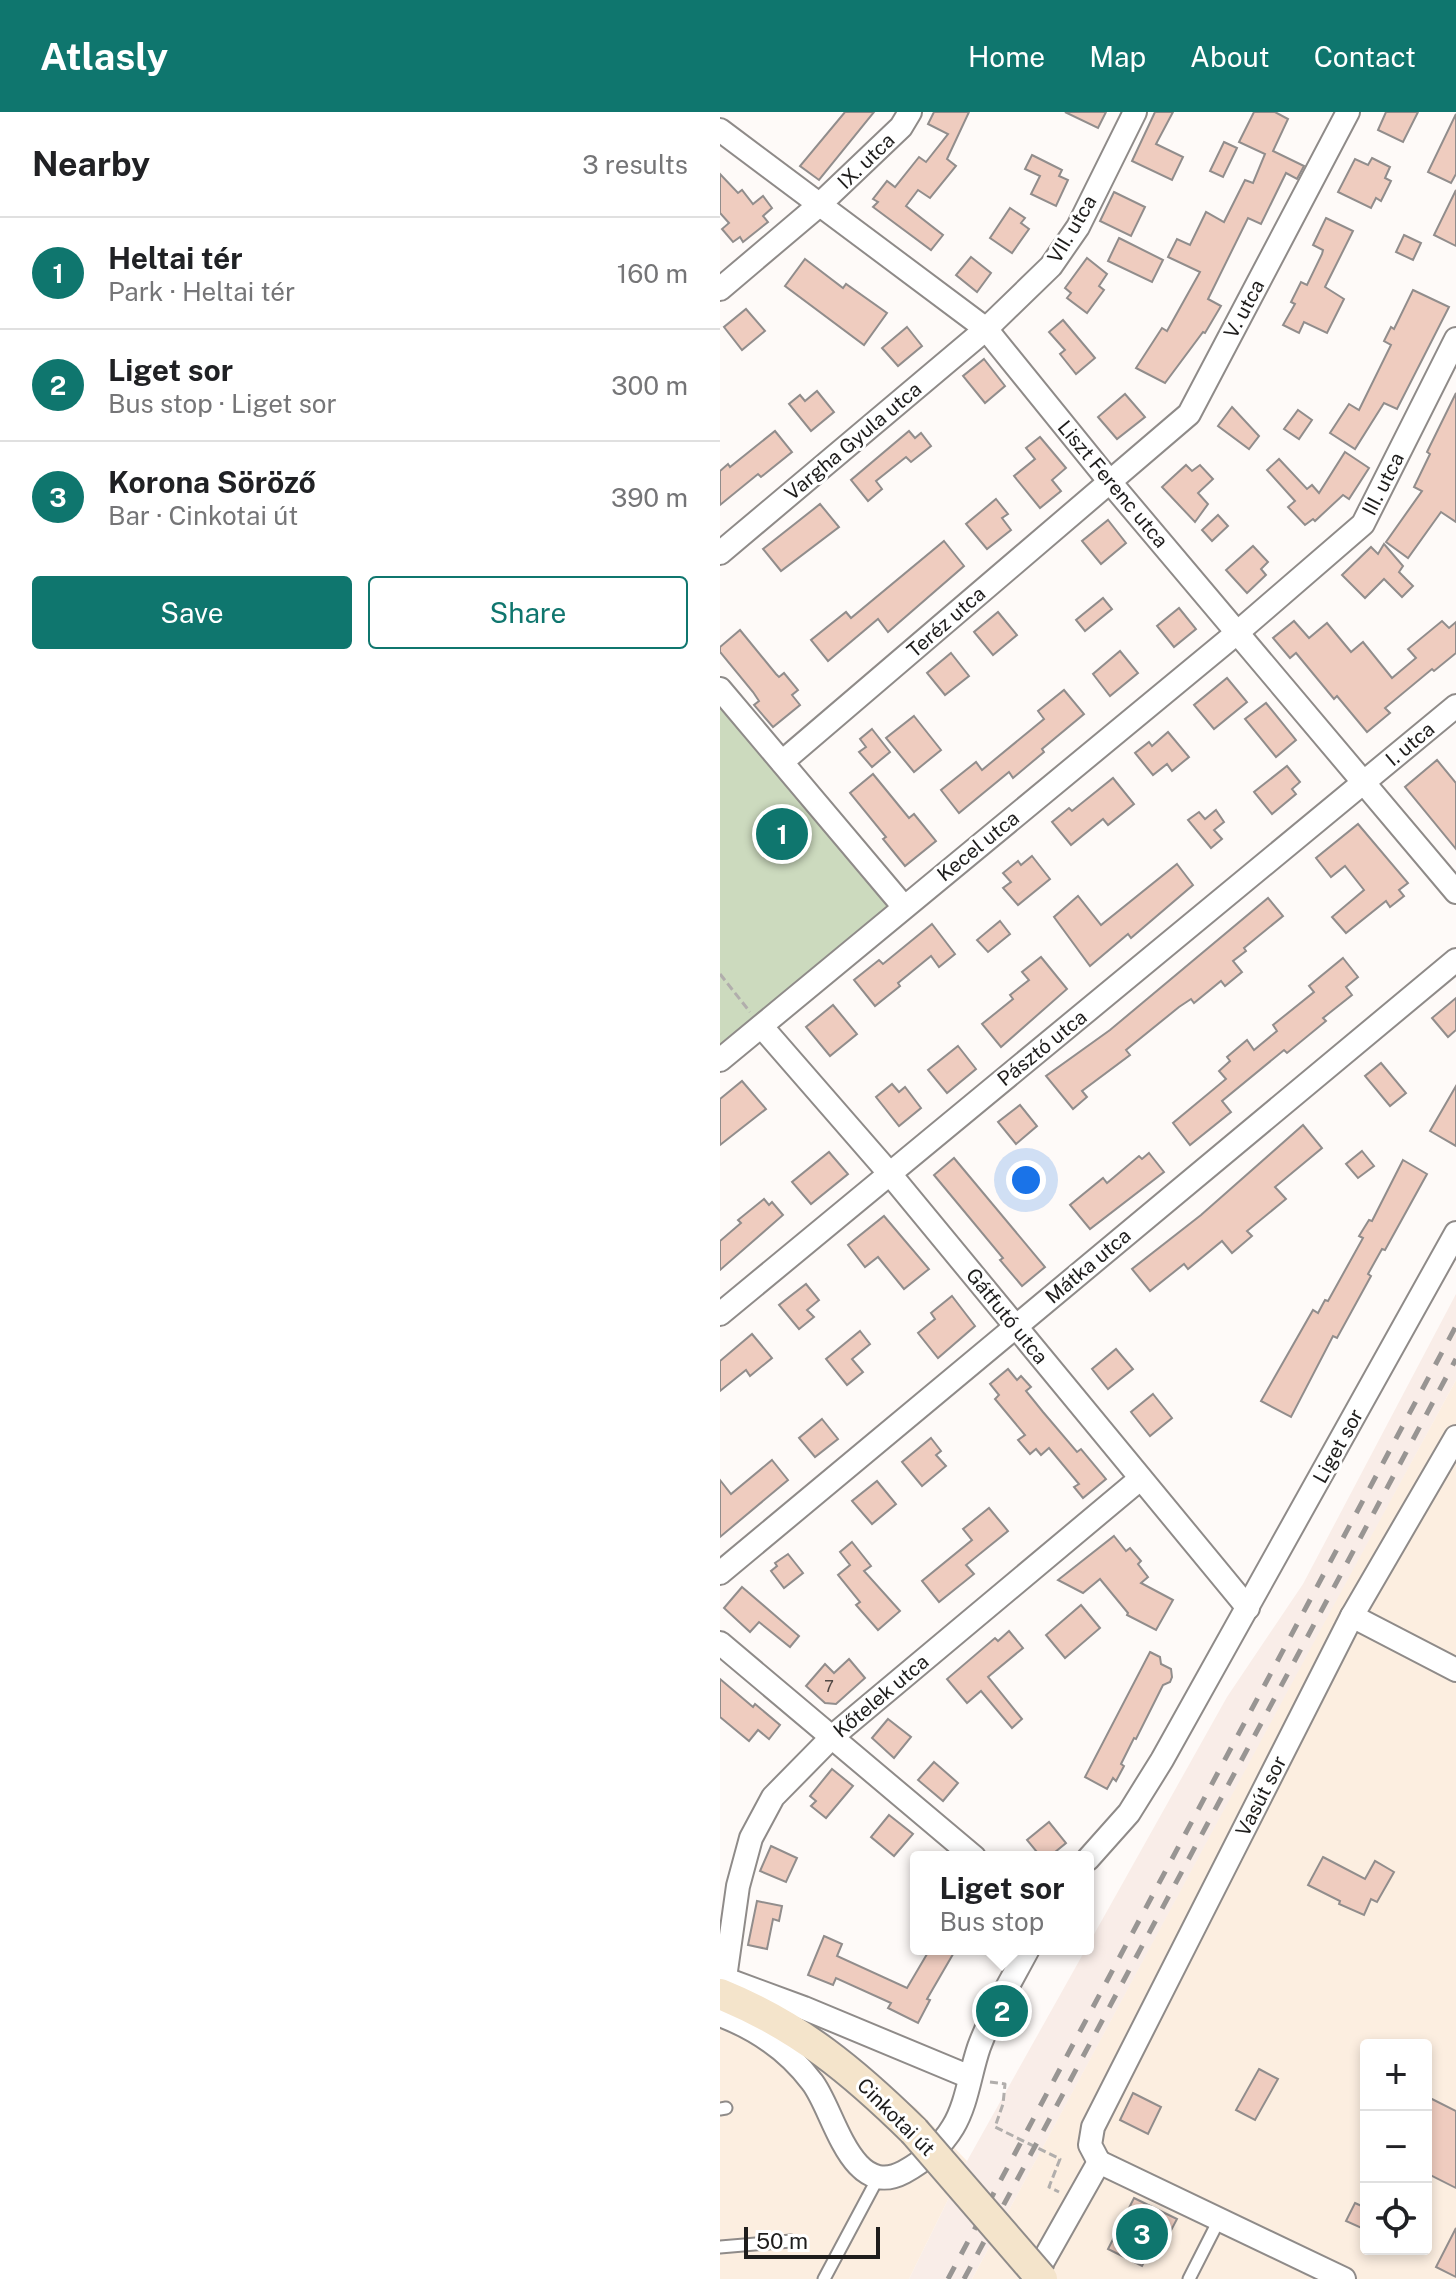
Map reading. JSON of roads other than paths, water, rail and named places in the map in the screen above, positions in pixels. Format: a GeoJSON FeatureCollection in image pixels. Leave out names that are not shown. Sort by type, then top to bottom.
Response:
{"type":"FeatureCollection","features":[{"type":"Feature","properties":{"kind":"main road","name":"Cinkotai út"},"geometry":{"type":"LineString","coordinates":[[722,1983],[757,2009],[803,2035],[867,2085],[914,2131],[1042,2279]]}},
{"type":"Feature","properties":{"kind":"street","name":"IX. utca"},"geometry":{"type":"LineString","coordinates":[[720,289],[818,206],[901,127],[910,112]]}},
{"type":"Feature","properties":{"kind":"street","name":"VII. utca"},"geometry":{"type":"LineString","coordinates":[[986,329],[1051,266],[1078,227],[1135,112]]}},
{"type":"Feature","properties":{"kind":"street","name":"V. utca"},"geometry":{"type":"LineString","coordinates":[[1110,482],[1189,414],[1348,112]]}},
{"type":"Feature","properties":{"kind":"street","name":"Liszt Ferenc utca"},"geometry":{"type":"LineString","coordinates":[[720,130],[986,329],[1110,482],[1456,892]]}},
{"type":"Feature","properties":{"kind":"street","name":"Vargha Gyula utca"},"geometry":{"type":"LineString","coordinates":[[720,553],[986,329]]}},
{"type":"Feature","properties":{"kind":"street","name":"III. utca"},"geometry":{"type":"LineString","coordinates":[[1238,632],[1363,524],[1456,339]]}},
{"type":"Feature","properties":{"kind":"street","name":"Teréz utca"},"geometry":{"type":"LineString","coordinates":[[782,762],[1110,482]]}},
{"type":"Feature","properties":{"kind":"street","name":"Kecel utca"},"geometry":{"type":"LineString","coordinates":[[720,1060],[1238,632]]}},
{"type":"Feature","properties":{"kind":"street"},"geometry":{"type":"LineString","coordinates":[[720,689],[904,907]]}},
{"type":"Feature","properties":{"kind":"street","name":"I. utca"},"geometry":{"type":"LineString","coordinates":[[1365,782],[1456,706]]}},
{"type":"Feature","properties":{"kind":"street","name":"Pásztó utca"},"geometry":{"type":"LineString","coordinates":[[720,1314],[1365,782]]}},
{"type":"Feature","properties":{"kind":"street","name":"Mátka utca"},"geometry":{"type":"LineString","coordinates":[[720,1573],[1456,960]]}},
{"type":"Feature","properties":{"kind":"street","name":"Gátfutó utca"},"geometry":{"type":"LineString","coordinates":[[762,1027],[890,1174],[1248,1608]]}},
{"type":"Feature","properties":{"kind":"street","name":"Liget sor"},"geometry":{"type":"LineString","coordinates":[[1094,1852],[1129,1813],[1248,1608],[1456,1233]]}},
{"type":"Feature","properties":{"kind":"street","name":"Vasút sor"},"geometry":{"type":"LineString","coordinates":[[1099,2162],[1090,2145],[1093,2127],[1352,1616],[1456,1437]]}},
{"type":"Feature","properties":{"kind":"street","name":"Kőtelek utca"},"geometry":{"type":"LineString","coordinates":[[722,1983],[738,1886],[751,1838],[773,1797],[833,1736],[1140,1479]]}},
{"type":"Feature","properties":{"kind":"street"},"geometry":{"type":"LineString","coordinates":[[1352,1616],[1456,1670]]}},
{"type":"Feature","properties":{"kind":"street"},"geometry":{"type":"LineString","coordinates":[[720,1643],[967,1851]]}},
{"type":"Feature","properties":{"kind":"street"},"geometry":{"type":"LineString","coordinates":[[720,2015],[761,2034],[795,2062],[819,2090],[845,2150],[856,2163],[879,2176],[896,2176],[920,2164],[954,2125],[974,2078],[990,2021],[1025,1955]]}},
{"type":"Feature","properties":{"kind":"street"},"geometry":{"type":"LineString","coordinates":[[722,1983],[974,2078]]}},
{"type":"Feature","properties":{"kind":"street"},"geometry":{"type":"LineString","coordinates":[[1033,2279],[1099,2162],[1344,2279]]}},
{"type":"Feature","properties":{"kind":"lane"},"geometry":{"type":"LineString","coordinates":[[824,2279],[879,2176]]}},
{"type":"Feature","properties":{"kind":"lane"},"geometry":{"type":"LineString","coordinates":[[1189,2279],[1219,2220]]}},
{"type":"Feature","properties":{"kind":"lane"},"geometry":{"type":"LineString","coordinates":[[720,2247],[791,2241]]}},
{"type":"Feature","properties":{"kind":"railway"},"geometry":{"type":"LineString","coordinates":[[948,2279],[1456,1326]]}},
{"type":"Feature","properties":{"kind":"railway"},"geometry":{"type":"LineString","coordinates":[[964,2279],[1456,1359]]}},
{"type":"Feature","properties":{"kind":"place","name":"Heltai tér"},"geometry":{"type":"Point","coordinates":[782,834]}},
{"type":"Feature","properties":{"kind":"place","name":"Liget sor"},"geometry":{"type":"Point","coordinates":[1002,2011]}},
{"type":"Feature","properties":{"kind":"place","name":"Korona Söröző"},"geometry":{"type":"Point","coordinates":[1142,2234]}}]}
